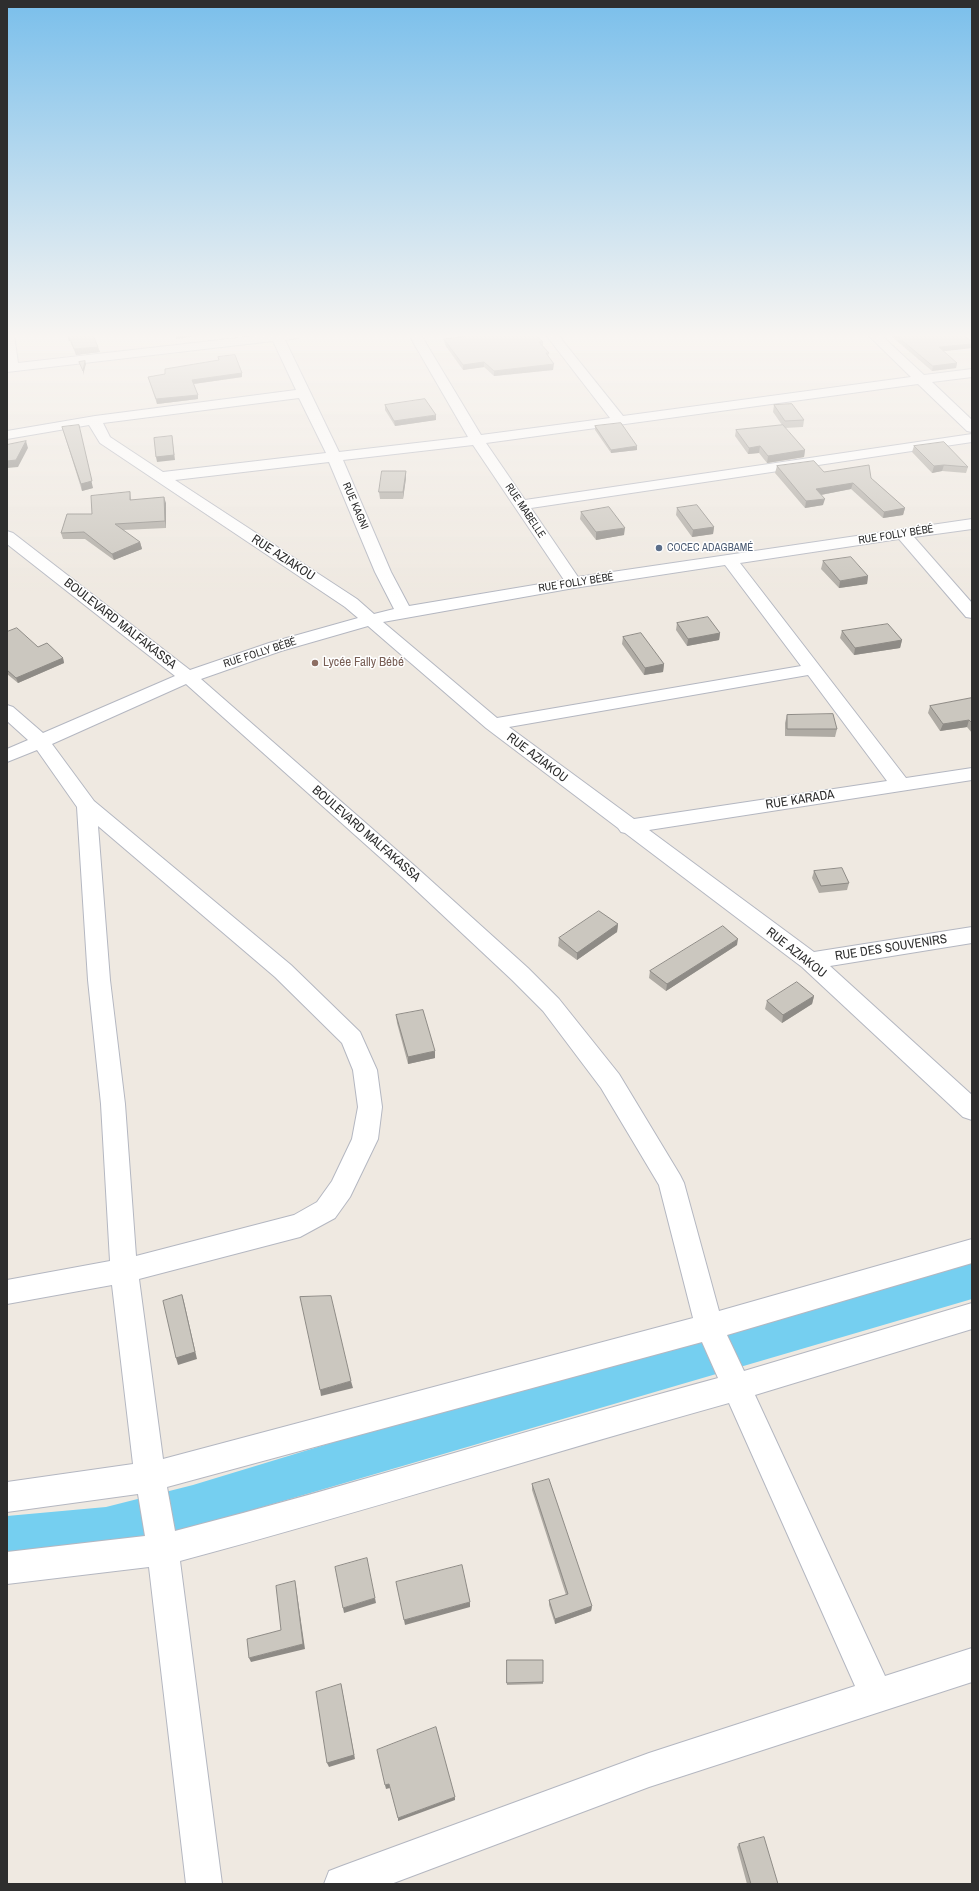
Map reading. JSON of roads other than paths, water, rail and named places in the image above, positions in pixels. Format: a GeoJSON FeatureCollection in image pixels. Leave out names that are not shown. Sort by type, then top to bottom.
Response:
{"type":"FeatureCollection","features":[{"type":"Feature","properties":{"kind":"street"},"geometry":{"type":"LineString","coordinates":[[7,435],[76,423]]}},
{"type":"Feature","properties":{"kind":"street","name":"RUE AZIAKOU"},"geometry":{"type":"LineString","coordinates":[[96,423],[97,428],[105,440],[351,603],[493,724],[628,827],[810,961],[972,1110]]}},
{"type":"Feature","properties":{"kind":"street","name":"RUE KAGNI"},"geometry":{"type":"LineString","coordinates":[[318,423],[335,458],[383,572],[404,612]]}},
{"type":"Feature","properties":{"kind":"street","name":"RUE MABELLE"},"geometry":{"type":"LineString","coordinates":[[467,423],[520,505],[574,583]]}},
{"type":"Feature","properties":{"kind":"street"},"geometry":{"type":"LineString","coordinates":[[160,477],[335,458],[603,423]]}},
{"type":"Feature","properties":{"kind":"street"},"geometry":{"type":"LineString","coordinates":[[520,505],[972,438]]}},
{"type":"Feature","properties":{"kind":"street","name":"RUE FOLLY BÉBÉ"},"geometry":{"type":"LineString","coordinates":[[7,756],[188,677],[275,647],[370,620],[404,612],[574,583],[972,524]]}},
{"type":"Feature","properties":{"kind":"street"},"geometry":{"type":"LineString","coordinates":[[903,534],[972,613]]}},
{"type":"Feature","properties":{"kind":"street","name":"BOULEVARD MALFAKASSA"},"geometry":{"type":"LineString","coordinates":[[7,536],[188,677],[409,872],[520,974],[551,1005],[610,1081],[671,1184],[709,1327],[877,1696]]}},
{"type":"Feature","properties":{"kind":"street"},"geometry":{"type":"LineString","coordinates":[[730,561],[900,784]]}},
{"type":"Feature","properties":{"kind":"street"},"geometry":{"type":"LineString","coordinates":[[493,724],[813,669]]}},
{"type":"Feature","properties":{"kind":"street"},"geometry":{"type":"LineString","coordinates":[[7,711],[40,741],[88,806],[283,971],[352,1038],[365,1070],[370,1107],[366,1139],[341,1189],[326,1210],[300,1225],[124,1271],[7,1292]]}},
{"type":"Feature","properties":{"kind":"street","name":"RUE KARADA"},"geometry":{"type":"LineString","coordinates":[[628,827],[972,774]]}},
{"type":"Feature","properties":{"kind":"street"},"geometry":{"type":"LineString","coordinates":[[88,806],[99,980],[113,1104],[124,1271],[150,1477],[163,1550],[204,1884]]}},
{"type":"Feature","properties":{"kind":"street","name":"RUE DES SOUVENIRS"},"geometry":{"type":"LineString","coordinates":[[810,961],[972,935]]}},
{"type":"Feature","properties":{"kind":"street"},"geometry":{"type":"LineString","coordinates":[[7,1497],[150,1477],[709,1327],[972,1251]]}},
{"type":"Feature","properties":{"kind":"street"},"geometry":{"type":"LineString","coordinates":[[7,1568],[163,1550],[258,1525],[735,1384],[972,1316]]}},
{"type":"Feature","properties":{"kind":"street"},"geometry":{"type":"LineString","coordinates":[[342,1884],[649,1770],[972,1665]]}},
{"type":"Feature","properties":{"kind":"water"},"geometry":{"type":"Polygon","coordinates":[[[972,1262],[972,1299],[133,1545],[7,1560],[7,1516],[106,1507],[193,1485],[400,1422],[972,1262]]]}},
{"type":"Feature","properties":{"kind":"place","name":"COCEC ADAGBAMÉ"},"geometry":{"type":"Point","coordinates":[659,548]}},
{"type":"Feature","properties":{"kind":"place","name":"Lycée Fally Bébé"},"geometry":{"type":"Point","coordinates":[315,663]}}]}
